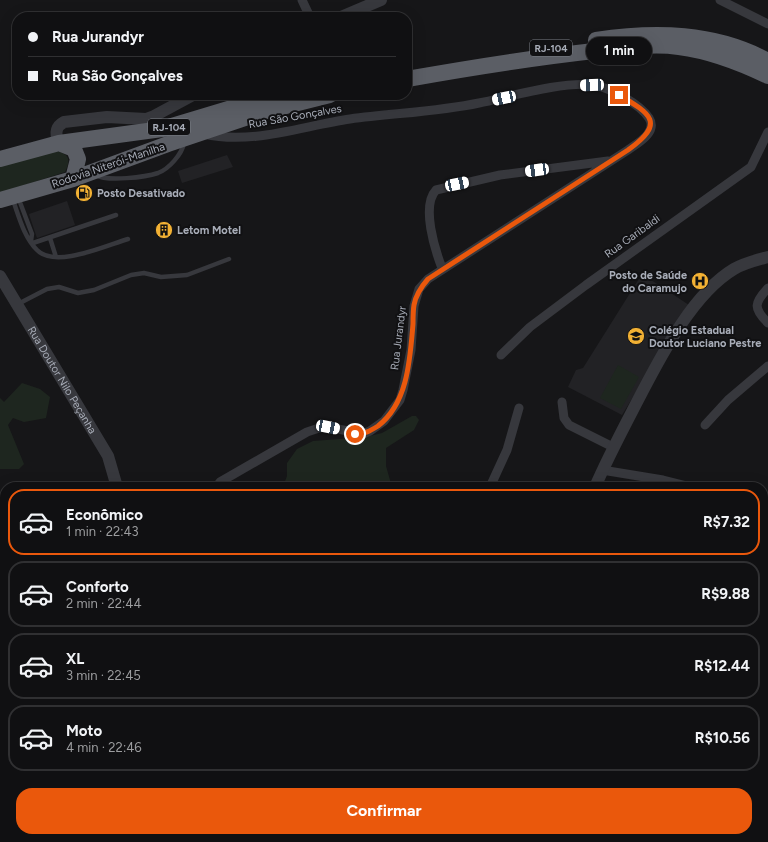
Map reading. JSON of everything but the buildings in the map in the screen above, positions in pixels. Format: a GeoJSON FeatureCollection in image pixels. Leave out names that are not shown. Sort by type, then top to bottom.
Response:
{"type":"FeatureCollection","features":[{"type":"Feature","properties":{"kind":"highway","name":"RJ-104"},"geometry":{"type":"LineString","coordinates":[[412,68],[614,37],[661,34],[694,37],[726,44],[768,61]]}},
{"type":"Feature","properties":{"kind":"highway","name":"RJ-104"},"geometry":{"type":"LineString","coordinates":[[412,79],[570,54],[657,45],[678,46],[706,52],[741,63],[768,76]]}},
{"type":"Feature","properties":{"kind":"highway","name":"Rodovia Niterói-Manilha"},"geometry":{"type":"LineString","coordinates":[[0,159],[59,143],[122,136],[162,129],[258,100]]}},
{"type":"Feature","properties":{"kind":"highway","name":"Rodovia Niterói-Manilha"},"geometry":{"type":"LineString","coordinates":[[7,199],[73,179],[184,138],[266,111],[310,100]]}},
{"type":"Feature","properties":{"kind":"highway"},"geometry":{"type":"LineString","coordinates":[[122,136],[146,119]]}},
{"type":"Feature","properties":{"kind":"highway"},"geometry":{"type":"LineString","coordinates":[[59,143],[74,149],[78,159],[73,179]]}},
{"type":"Feature","properties":{"kind":"street"},"geometry":{"type":"LineString","coordinates":[[302,0],[308,12]]}},
{"type":"Feature","properties":{"kind":"street"},"geometry":{"type":"LineString","coordinates":[[353,12],[381,0]]}},
{"type":"Feature","properties":{"kind":"street"},"geometry":{"type":"LineString","coordinates":[[720,0],[768,24]]}},
{"type":"Feature","properties":{"kind":"street","name":"Rua São Gonçalves"},"geometry":{"type":"LineString","coordinates":[[200,133],[222,138],[241,138],[320,123],[477,104],[538,91],[580,85],[592,85],[607,89],[635,105],[647,114]]}},
{"type":"Feature","properties":{"kind":"street"},"geometry":{"type":"LineString","coordinates":[[59,143],[56,136],[56,130],[59,125],[64,122],[107,117],[146,119],[184,100]]}},
{"type":"Feature","properties":{"kind":"street","name":"Rua Jurandyr"},"geometry":{"type":"LineString","coordinates":[[220,482],[307,432],[328,427],[363,434],[384,421],[400,400],[403,390],[410,350],[414,306],[419,289],[428,279],[442,268],[611,161],[648,134],[651,125],[647,114]]}},
{"type":"Feature","properties":{"kind":"street","name":"Rua Garibaldi"},"geometry":{"type":"LineString","coordinates":[[501,355],[530,327],[751,167],[768,132]]}},
{"type":"Feature","properties":{"kind":"street"},"geometry":{"type":"LineString","coordinates":[[442,268],[433,241],[430,210],[430,199],[436,190],[500,176],[611,161]]}},
{"type":"Feature","properties":{"kind":"street"},"geometry":{"type":"LineString","coordinates":[[597,482],[613,447],[649,380],[680,327],[699,300],[734,269],[768,257]]}},
{"type":"Feature","properties":{"kind":"street","name":"Rua Doutor Nilo Peçanha"},"geometry":{"type":"LineString","coordinates":[[0,276],[108,456],[116,482]]}},
{"type":"Feature","properties":{"kind":"street"},"geometry":{"type":"LineString","coordinates":[[768,288],[757,299],[757,308],[759,314],[768,323]]}},
{"type":"Feature","properties":{"kind":"street"},"geometry":{"type":"LineString","coordinates":[[705,425],[728,400],[768,366]]}},
{"type":"Feature","properties":{"kind":"street"},"geometry":{"type":"LineString","coordinates":[[562,402],[564,418],[569,425],[613,447]]}},
{"type":"Feature","properties":{"kind":"street"},"geometry":{"type":"LineString","coordinates":[[492,482],[507,450],[520,408]]}},
{"type":"Feature","properties":{"kind":"street"},"geometry":{"type":"LineString","coordinates":[[602,470],[671,482]]}},
{"type":"Feature","properties":{"kind":"lane"},"geometry":{"type":"LineString","coordinates":[[91,172],[98,177],[109,178],[159,173],[178,158],[184,145],[184,138]]}},
{"type":"Feature","properties":{"kind":"lane"},"geometry":{"type":"LineString","coordinates":[[7,199],[27,236],[40,252],[64,258],[128,239]]}},
{"type":"Feature","properties":{"kind":"lane"},"geometry":{"type":"LineString","coordinates":[[32,242],[50,238],[116,215]]}},
{"type":"Feature","properties":{"kind":"lane"},"geometry":{"type":"LineString","coordinates":[[50,238],[56,257]]}},
{"type":"Feature","properties":{"kind":"lane"},"geometry":{"type":"LineString","coordinates":[[17,304],[47,289],[59,287],[78,293],[94,290],[130,275],[144,273],[161,277],[187,275],[228,259]]}},
{"type":"Feature","properties":{"kind":"shaded area"},"geometry":{"type":"Polygon","coordinates":[[[53,150],[62,153],[67,157],[68,163],[65,172],[0,193],[0,166],[53,150]]]}},
{"type":"Feature","properties":{"kind":"shaded area"},"geometry":{"type":"Polygon","coordinates":[[[227,155],[233,167],[182,183],[178,171],[227,155]]]}},
{"type":"Feature","properties":{"kind":"shaded area"},"geometry":{"type":"Polygon","coordinates":[[[67,201],[75,225],[37,238],[29,214],[67,201]]]}},
{"type":"Feature","properties":{"kind":"shaded area","name":"Colégio Estadual Doutor Luciano Pestre"},"geometry":{"type":"Polygon","coordinates":[[[642,274],[689,305],[622,415],[568,387],[576,370],[583,368],[642,274]]]}},
{"type":"Feature","properties":{"kind":"shaded area"},"geometry":{"type":"Polygon","coordinates":[[[618,365],[639,377],[621,409],[600,398],[618,365]]]}},
{"type":"Feature","properties":{"kind":"shaded area"},"geometry":{"type":"Polygon","coordinates":[[[22,383],[40,389],[50,397],[46,418],[24,422],[13,418],[8,425],[24,464],[19,469],[0,469],[0,398],[4,402],[22,383]]]}},
{"type":"Feature","properties":{"kind":"shaded area"},"geometry":{"type":"Polygon","coordinates":[[[412,416],[416,416],[419,420],[414,430],[386,448],[386,466],[391,482],[285,482],[287,476],[287,463],[297,449],[313,441],[366,437],[382,433],[412,416]]]}},
{"type":"Feature","properties":{"kind":"place","name":"Posto Desativado"},"geometry":{"type":"Point","coordinates":[84,193]}},
{"type":"Feature","properties":{"kind":"place","name":"Letom Motel"},"geometry":{"type":"Point","coordinates":[164,230]}},
{"type":"Feature","properties":{"kind":"place","name":"Posto de Saúde do Caramujo"},"geometry":{"type":"Point","coordinates":[700,281]}},
{"type":"Feature","properties":{"kind":"place","name":"Colégio Estadual Doutor Luciano Pestre"},"geometry":{"type":"Point","coordinates":[636,336]}},
{"type":"Feature","properties":{"kind":"route"},"geometry":{"type":"LineString","coordinates":[[355,434],[363,434],[370,431],[384,421],[400,400],[410,350],[416,297],[419,289],[428,279],[442,268],[628,150],[648,134],[651,125],[647,114],[619,95]]}}]}
